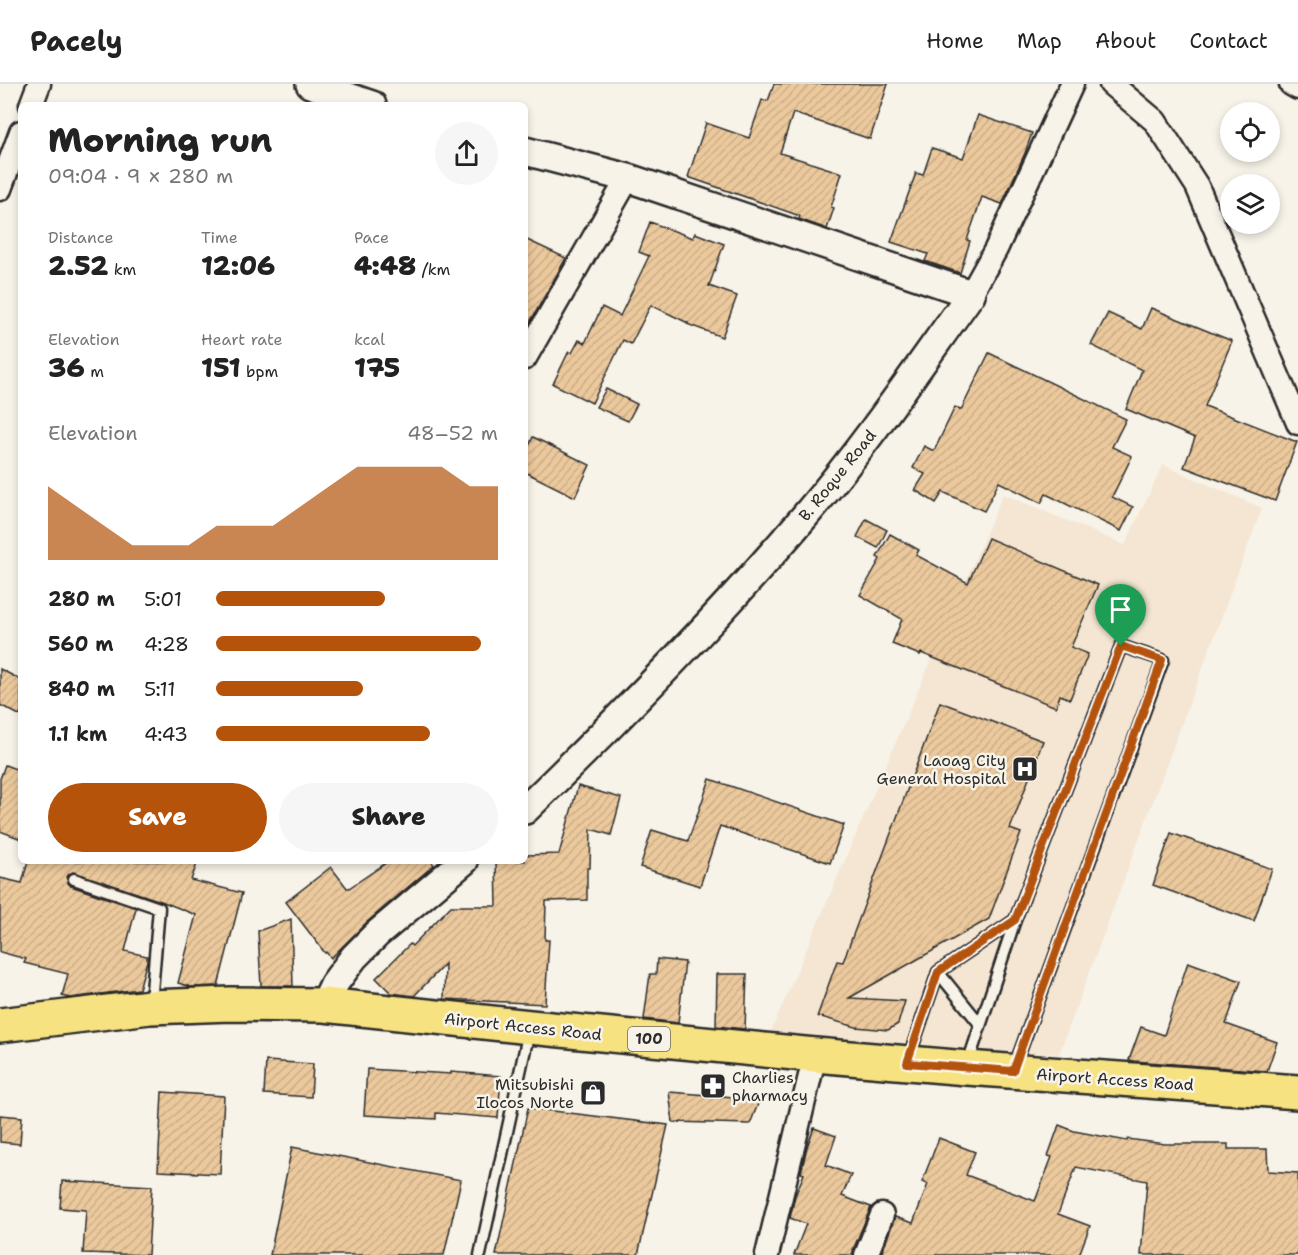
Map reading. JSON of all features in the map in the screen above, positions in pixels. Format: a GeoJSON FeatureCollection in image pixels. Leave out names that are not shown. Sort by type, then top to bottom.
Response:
{"type":"FeatureCollection","features":[{"type":"Feature","properties":{"kind":"main road","name":"Airport Access Road"},"geometry":{"type":"LineString","coordinates":[[0,1025],[150,1007],[230,1004],[324,1005],[815,1055],[1298,1092]]}},
{"type":"Feature","properties":{"kind":"street"},"geometry":{"type":"LineString","coordinates":[[32,102],[39,84]]}},
{"type":"Feature","properties":{"kind":"street"},"geometry":{"type":"LineString","coordinates":[[310,84],[363,102]]}},
{"type":"Feature","properties":{"kind":"street","name":"B. Roque Road"},"geometry":{"type":"LineString","coordinates":[[528,807],[722,610],[806,515],[881,421],[971,294],[996,249],[1072,84]]}},
{"type":"Feature","properties":{"kind":"street"},"geometry":{"type":"LineString","coordinates":[[1111,84],[1155,121],[1197,186],[1298,423]]}},
{"type":"Feature","properties":{"kind":"street"},"geometry":{"type":"LineString","coordinates":[[1291,84],[1298,88]]}},
{"type":"Feature","properties":{"kind":"street"},"geometry":{"type":"LineString","coordinates":[[0,189],[18,140]]}},
{"type":"Feature","properties":{"kind":"street"},"geometry":{"type":"LineString","coordinates":[[528,152],[628,178],[971,294]]}},
{"type":"Feature","properties":{"kind":"street"},"geometry":{"type":"LineString","coordinates":[[528,353],[628,178]]}},
{"type":"Feature","properties":{"kind":"street"},"geometry":{"type":"LineString","coordinates":[[324,1005],[334,984],[354,957],[376,934],[460,864]]}},
{"type":"Feature","properties":{"kind":"street"},"geometry":{"type":"LineString","coordinates":[[767,1255],[815,1055]]}},
{"type":"Feature","properties":{"kind":"street"},"geometry":{"type":"LineString","coordinates":[[866,1255],[882,1215]]}},
{"type":"Feature","properties":{"kind":"lane"},"geometry":{"type":"LineString","coordinates":[[967,1068],[1015,920],[1121,646],[1162,660],[1013,1071]]}},
{"type":"Feature","properties":{"kind":"lane"},"geometry":{"type":"LineString","coordinates":[[74,879],[159,908],[150,1007]]}},
{"type":"Feature","properties":{"kind":"lane"},"geometry":{"type":"LineString","coordinates":[[907,1063],[938,972],[1015,920]]}},
{"type":"Feature","properties":{"kind":"lane"},"geometry":{"type":"LineString","coordinates":[[938,972],[980,1024]]}},
{"type":"Feature","properties":{"kind":"lane"},"geometry":{"type":"LineString","coordinates":[[480,1255],[530,1027]]}},
{"type":"Feature","properties":{"kind":"shaded area","name":"Laoag City General Hospital"},"geometry":{"type":"Polygon","coordinates":[[[1163,465],[1262,508],[1059,1054],[766,1043],[1003,494],[1125,545],[1163,465]]]}},
{"type":"Feature","properties":{"kind":"building"},"geometry":{"type":"Polygon","coordinates":[[[774,84],[888,84],[870,139],[793,113],[780,153],[842,173],[831,207],[834,208],[827,229],[799,219],[800,216],[688,177],[706,123],[749,138],[762,100],[768,101],[774,84]]]}},
{"type":"Feature","properties":{"kind":"building"},"geometry":{"type":"Polygon","coordinates":[[[978,115],[1032,133],[1002,204],[982,197],[967,240],[970,241],[960,273],[925,261],[928,254],[891,242],[916,173],[923,175],[932,148],[963,158],[978,115]]]}},
{"type":"Feature","properties":{"kind":"building"},"geometry":{"type":"Polygon","coordinates":[[[650,222],[693,238],[695,233],[724,244],[709,286],[737,296],[722,337],[687,324],[651,305],[631,344],[623,340],[592,403],[553,384],[569,351],[572,353],[579,340],[585,343],[602,307],[620,316],[649,256],[639,252],[650,222]]]}},
{"type":"Feature","properties":{"kind":"building"},"geometry":{"type":"Polygon","coordinates":[[[528,240],[566,258],[528,326],[528,240]]]}},
{"type":"Feature","properties":{"kind":"building"},"geometry":{"type":"Polygon","coordinates":[[[1151,308],[1232,341],[1205,406],[1297,442],[1275,501],[1184,467],[1195,438],[1126,409],[1142,370],[1091,345],[1108,313],[1142,329],[1151,308]]]}},
{"type":"Feature","properties":{"kind":"building"},"geometry":{"type":"Polygon","coordinates":[[[989,353],[1126,419],[1112,447],[1132,456],[1112,497],[1133,507],[1121,531],[1046,494],[1041,503],[999,482],[984,511],[943,492],[936,503],[915,490],[925,474],[913,468],[924,446],[934,451],[955,407],[961,410],[989,353]]]}},
{"type":"Feature","properties":{"kind":"building"},"geometry":{"type":"Polygon","coordinates":[[[606,389],[637,404],[628,421],[596,407],[606,389]]]}},
{"type":"Feature","properties":{"kind":"building"},"geometry":{"type":"Polygon","coordinates":[[[533,437],[590,465],[575,497],[528,474],[528,448],[533,437]]]}},
{"type":"Feature","properties":{"kind":"building"},"geometry":{"type":"Polygon","coordinates":[[[866,519],[887,530],[878,548],[857,537],[866,519]]]}},
{"type":"Feature","properties":{"kind":"building"},"geometry":{"type":"Polygon","coordinates":[[[890,534],[919,550],[916,555],[968,583],[988,538],[1098,585],[1071,647],[1088,654],[1070,699],[1060,695],[1056,707],[921,653],[920,655],[892,644],[902,619],[860,595],[880,559],[877,557],[890,534]]]}},
{"type":"Feature","properties":{"kind":"building"},"geometry":{"type":"Polygon","coordinates":[[[0,669],[18,678],[18,714],[0,705],[0,669]]]}},
{"type":"Feature","properties":{"kind":"building"},"geometry":{"type":"Polygon","coordinates":[[[940,702],[1043,741],[1010,829],[1021,833],[989,919],[849,998],[905,1001],[898,1024],[888,1030],[856,1027],[817,1017],[837,961],[843,962],[940,702]]]}},
{"type":"Feature","properties":{"kind":"building"},"geometry":{"type":"Polygon","coordinates":[[[5,765],[18,770],[18,838],[0,831],[0,779],[5,765]]]}},
{"type":"Feature","properties":{"kind":"building"},"geometry":{"type":"Polygon","coordinates":[[[710,779],[844,825],[830,863],[720,826],[700,886],[640,867],[652,830],[688,841],[710,779]]]}},
{"type":"Feature","properties":{"kind":"building"},"geometry":{"type":"Polygon","coordinates":[[[578,786],[621,798],[611,835],[591,829],[587,900],[546,901],[545,940],[549,940],[545,1004],[444,999],[445,964],[414,996],[391,993],[376,978],[410,944],[412,946],[451,906],[497,906],[496,864],[528,864],[528,855],[559,854],[578,786]]]}},
{"type":"Feature","properties":{"kind":"building"},"geometry":{"type":"Polygon","coordinates":[[[1171,833],[1272,869],[1254,921],[1153,885],[1171,833]]]}},
{"type":"Feature","properties":{"kind":"building"},"geometry":{"type":"Polygon","coordinates":[[[27,864],[197,864],[191,880],[242,893],[218,986],[191,987],[178,983],[196,915],[73,872],[67,877],[71,886],[136,908],[125,951],[147,956],[147,961],[139,989],[70,998],[62,996],[68,974],[24,963],[26,959],[0,952],[0,878],[22,883],[27,864]]]}},
{"type":"Feature","properties":{"kind":"building"},"geometry":{"type":"Polygon","coordinates":[[[385,864],[434,865],[367,922],[331,958],[286,902],[331,867],[349,888],[385,864]]]}},
{"type":"Feature","properties":{"kind":"building"},"geometry":{"type":"Polygon","coordinates":[[[291,919],[293,986],[261,986],[258,931],[291,919]]]}},
{"type":"Feature","properties":{"kind":"building"},"geometry":{"type":"Polygon","coordinates":[[[657,959],[685,962],[678,1023],[644,1019],[650,974],[656,974],[657,959]]]}},
{"type":"Feature","properties":{"kind":"building"},"geometry":{"type":"Polygon","coordinates":[[[1188,962],[1241,981],[1226,1024],[1277,1042],[1267,1071],[1129,1060],[1141,1027],[1164,1035],[1188,962]]]}},
{"type":"Feature","properties":{"kind":"building"},"geometry":{"type":"Polygon","coordinates":[[[717,974],[747,974],[745,1029],[716,1026],[717,974]]]}},
{"type":"Feature","properties":{"kind":"building"},"geometry":{"type":"Polygon","coordinates":[[[266,1061],[313,1064],[311,1097],[264,1094],[266,1061]]]}},
{"type":"Feature","properties":{"kind":"building"},"geometry":{"type":"Polygon","coordinates":[[[367,1069],[501,1076],[498,1118],[436,1113],[436,1119],[364,1115],[367,1069]]]}},
{"type":"Feature","properties":{"kind":"building"},"geometry":{"type":"Polygon","coordinates":[[[162,1092],[224,1096],[220,1174],[158,1171],[162,1092]]]}},
{"type":"Feature","properties":{"kind":"building"},"geometry":{"type":"Polygon","coordinates":[[[669,1092],[760,1099],[750,1124],[673,1122],[669,1092]]]}},
{"type":"Feature","properties":{"kind":"building"},"geometry":{"type":"Polygon","coordinates":[[[528,1108],[668,1125],[638,1255],[496,1255],[528,1108]]]}},
{"type":"Feature","properties":{"kind":"building"},"geometry":{"type":"Polygon","coordinates":[[[0,1115],[22,1117],[20,1144],[0,1142],[0,1115]]]}},
{"type":"Feature","properties":{"kind":"building"},"geometry":{"type":"Polygon","coordinates":[[[1059,1125],[1074,1131],[1127,1141],[1128,1139],[1165,1144],[1228,1144],[1228,1149],[1267,1149],[1268,1171],[1298,1173],[1298,1255],[1141,1255],[1147,1181],[1076,1167],[1058,1214],[1090,1226],[1079,1255],[881,1255],[895,1217],[913,1223],[928,1184],[922,1182],[939,1138],[975,1152],[966,1175],[1035,1201],[1052,1157],[1048,1156],[1059,1125]]]}},
{"type":"Feature","properties":{"kind":"building"},"geometry":{"type":"Polygon","coordinates":[[[814,1128],[836,1136],[826,1165],[851,1175],[842,1196],[871,1207],[853,1255],[794,1255],[806,1224],[790,1218],[795,1196],[804,1174],[801,1173],[814,1128]]]}},
{"type":"Feature","properties":{"kind":"building"},"geometry":{"type":"Polygon","coordinates":[[[292,1147],[461,1180],[444,1255],[270,1255],[292,1147]]]}},
{"type":"Feature","properties":{"kind":"building"},"geometry":{"type":"Polygon","coordinates":[[[62,1181],[152,1186],[148,1255],[83,1253],[86,1210],[60,1208],[62,1181]]]}},
{"type":"Feature","properties":{"kind":"place","name":"Laoag City General Hospital"},"geometry":{"type":"Point","coordinates":[1025,769]}},
{"type":"Feature","properties":{"kind":"place","name":"Charlies pharmacy"},"geometry":{"type":"Point","coordinates":[713,1086]}},
{"type":"Feature","properties":{"kind":"place","name":"Mitsubishi Ilocos Norte"},"geometry":{"type":"Point","coordinates":[593,1093]}},
{"type":"Feature","properties":{"kind":"route"},"geometry":{"type":"LineString","coordinates":[[1121,646],[1162,660],[1013,1071],[907,1063],[938,972],[1015,920],[1121,646]]}}]}
